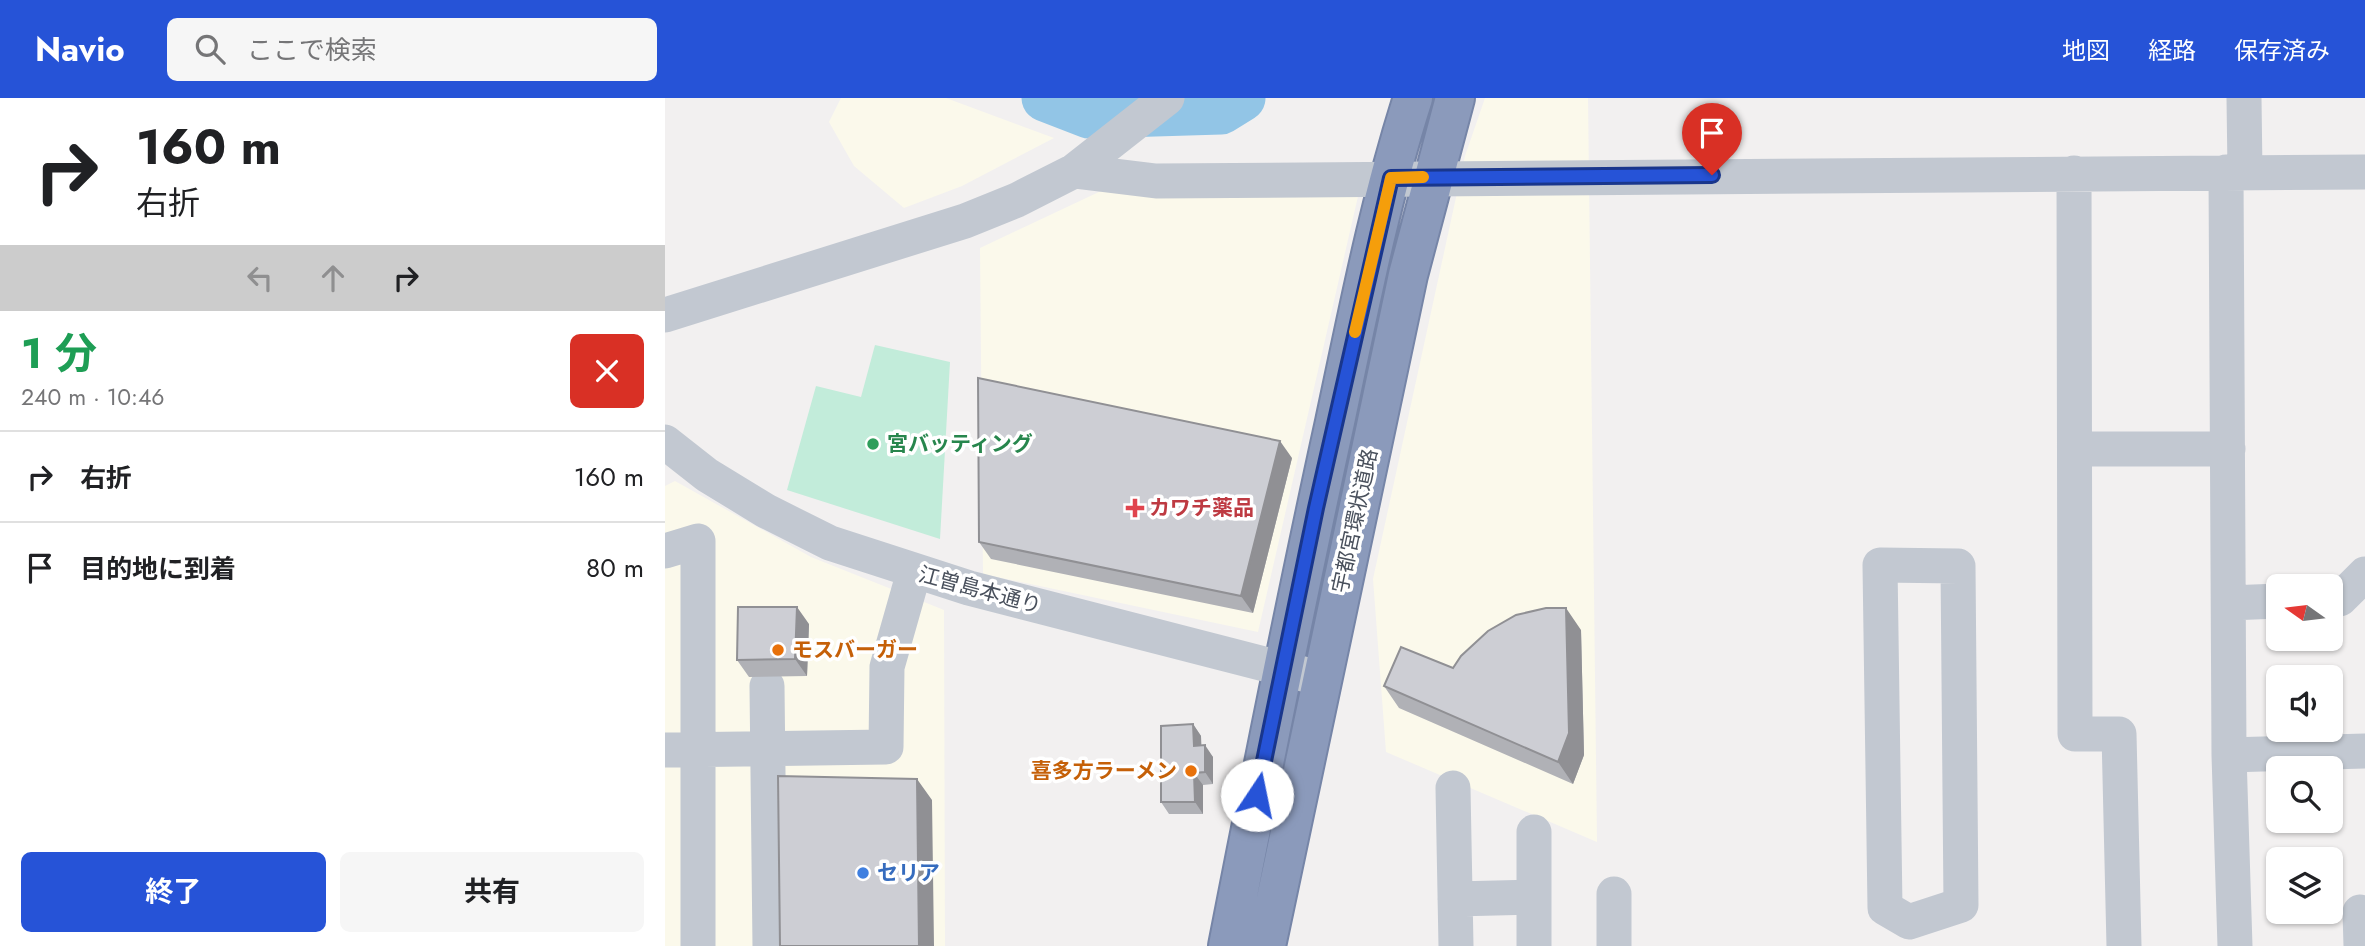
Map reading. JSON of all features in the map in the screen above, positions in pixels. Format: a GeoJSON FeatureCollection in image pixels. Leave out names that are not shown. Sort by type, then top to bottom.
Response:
{"type":"FeatureCollection","features":[{"type":"Feature","properties":{"kind":"highway","name":"宇都宮環状道路"},"geometry":{"type":"LineString","coordinates":[[1228,946],[1283,669],[1391,178],[1413,98]]}},
{"type":"Feature","properties":{"kind":"highway","name":"宇都宮環状道路"},"geometry":{"type":"LineString","coordinates":[[1266,946],[1405,287],[1455,98]]}},
{"type":"Feature","properties":{"kind":"street"},"geometry":{"type":"LineString","coordinates":[[665,315],[965,221],[1017,200],[1074,171],[1167,98]]}},
{"type":"Feature","properties":{"kind":"street"},"geometry":{"type":"LineString","coordinates":[[2235,946],[2229,755],[2228,449],[2236,172],[2245,98]]}},
{"type":"Feature","properties":{"kind":"street"},"geometry":{"type":"LineString","coordinates":[[1074,171],[1156,181],[2365,172]]}},
{"type":"Feature","properties":{"kind":"street"},"geometry":{"type":"LineString","coordinates":[[2074,173],[2075,734],[2119,734],[2125,946]]}},
{"type":"Feature","properties":{"kind":"street","name":"江曽島本通り"},"geometry":{"type":"LineString","coordinates":[[665,442],[708,475],[766,511],[830,543],[914,572],[1321,678]]}},
{"type":"Feature","properties":{"kind":"street"},"geometry":{"type":"LineString","coordinates":[[2075,449],[2228,449]]}},
{"type":"Feature","properties":{"kind":"street"},"geometry":{"type":"LineString","coordinates":[[665,551],[698,541],[681,750],[698,946]]}},
{"type":"Feature","properties":{"kind":"street"},"geometry":{"type":"LineString","coordinates":[[1880,565],[1958,566],[1961,905],[1909,934],[1885,908],[1880,565]]}},
{"type":"Feature","properties":{"kind":"street"},"geometry":{"type":"LineString","coordinates":[[681,750],[886,747],[887,667],[914,572]]}},
{"type":"Feature","properties":{"kind":"street"},"geometry":{"type":"LineString","coordinates":[[2343,596],[2365,574]]}},
{"type":"Feature","properties":{"kind":"street"},"geometry":{"type":"LineString","coordinates":[[2229,603],[2266,602]]}},
{"type":"Feature","properties":{"kind":"street"},"geometry":{"type":"LineString","coordinates":[[767,685],[770,946]]}},
{"type":"Feature","properties":{"kind":"street"},"geometry":{"type":"LineString","coordinates":[[2229,755],[2365,751]]}},
{"type":"Feature","properties":{"kind":"street"},"geometry":{"type":"LineString","coordinates":[[1453,788],[1456,946]]}},
{"type":"Feature","properties":{"kind":"street"},"geometry":{"type":"LineString","coordinates":[[1534,832],[1534,946]]}},
{"type":"Feature","properties":{"kind":"street"},"geometry":{"type":"LineString","coordinates":[[1613,894],[1614,946]]}},
{"type":"Feature","properties":{"kind":"street"},"geometry":{"type":"LineString","coordinates":[[1455,899],[1534,897]]}},
{"type":"Feature","properties":{"kind":"street"},"geometry":{"type":"LineString","coordinates":[[2360,912],[2361,946]]}},
{"type":"Feature","properties":{"kind":"shaded area"},"geometry":{"type":"Polygon","coordinates":[[[841,98],[946,98],[1054,138],[962,186],[904,208],[854,166],[829,122],[841,98]]]}},
{"type":"Feature","properties":{"kind":"shaded area"},"geometry":{"type":"Polygon","coordinates":[[[1485,98],[1588,98],[1597,842],[1386,752],[1373,579],[1465,156],[1485,98]]]}},
{"type":"Feature","properties":{"kind":"shaded area"},"geometry":{"type":"Polygon","coordinates":[[[1101,191],[1359,192],[1258,632],[983,574],[980,248],[1101,191]]]}},
{"type":"Feature","properties":{"kind":"shaded area"},"geometry":{"type":"Polygon","coordinates":[[[675,481],[811,557],[944,610],[945,946],[665,946],[665,486],[675,481]]]}},
{"type":"Feature","properties":{"kind":"green space","name":"宮バッティング"},"geometry":{"type":"Polygon","coordinates":[[[875,345],[950,362],[940,539],[787,490],[816,386],[861,397],[875,345]]]}},
{"type":"Feature","properties":{"kind":"building","name":"カワチ薬品"},"geometry":{"type":"Polygon","coordinates":[[[978,378],[1280,441],[1241,596],[979,542],[978,378]]]}},
{"type":"Feature","properties":{"kind":"building"},"geometry":{"type":"Polygon","coordinates":[[[738,607],[797,607],[795,659],[737,660],[738,607]]]}},
{"type":"Feature","properties":{"kind":"building"},"geometry":{"type":"Polygon","coordinates":[[[1546,608],[1566,608],[1569,733],[1558,762],[1384,686],[1401,647],[1453,668],[1461,656],[1488,631],[1516,615],[1546,608]]]}},
{"type":"Feature","properties":{"kind":"building","name":"喜多方ラーメン"},"geometry":{"type":"Polygon","coordinates":[[[1193,724],[1194,746],[1205,745],[1205,772],[1194,773],[1195,802],[1161,802],[1161,726],[1193,724]]]}},
{"type":"Feature","properties":{"kind":"building","name":"セリア"},"geometry":{"type":"Polygon","coordinates":[[[778,776],[917,779],[919,946],[780,946],[778,776]]]}},
{"type":"Feature","properties":{"kind":"waterway"},"geometry":{"type":"LineString","coordinates":[[1045,98],[1089,115],[1221,111],[1242,98]]}},
{"type":"Feature","properties":{"kind":"slow traffic"},"geometry":{"type":"LineString","coordinates":[[1355,332],[1391,178],[1423,177]]}},
{"type":"Feature","properties":{"kind":"place","name":"宮バッティング"},"geometry":{"type":"Point","coordinates":[873,444]}},
{"type":"Feature","properties":{"kind":"place","name":"カワチ薬品"},"geometry":{"type":"Point","coordinates":[1135,508]}},
{"type":"Feature","properties":{"kind":"place","name":"モスバーガー"},"geometry":{"type":"Point","coordinates":[778,650]}},
{"type":"Feature","properties":{"kind":"place","name":"喜多方ラーメン"},"geometry":{"type":"Point","coordinates":[1191,771]}},
{"type":"Feature","properties":{"kind":"place","name":"セリア"},"geometry":{"type":"Point","coordinates":[863,873]}},
{"type":"Feature","properties":{"kind":"route"},"geometry":{"type":"LineString","coordinates":[[1257,795],[1299,585],[1391,178],[1712,175]]}}]}
